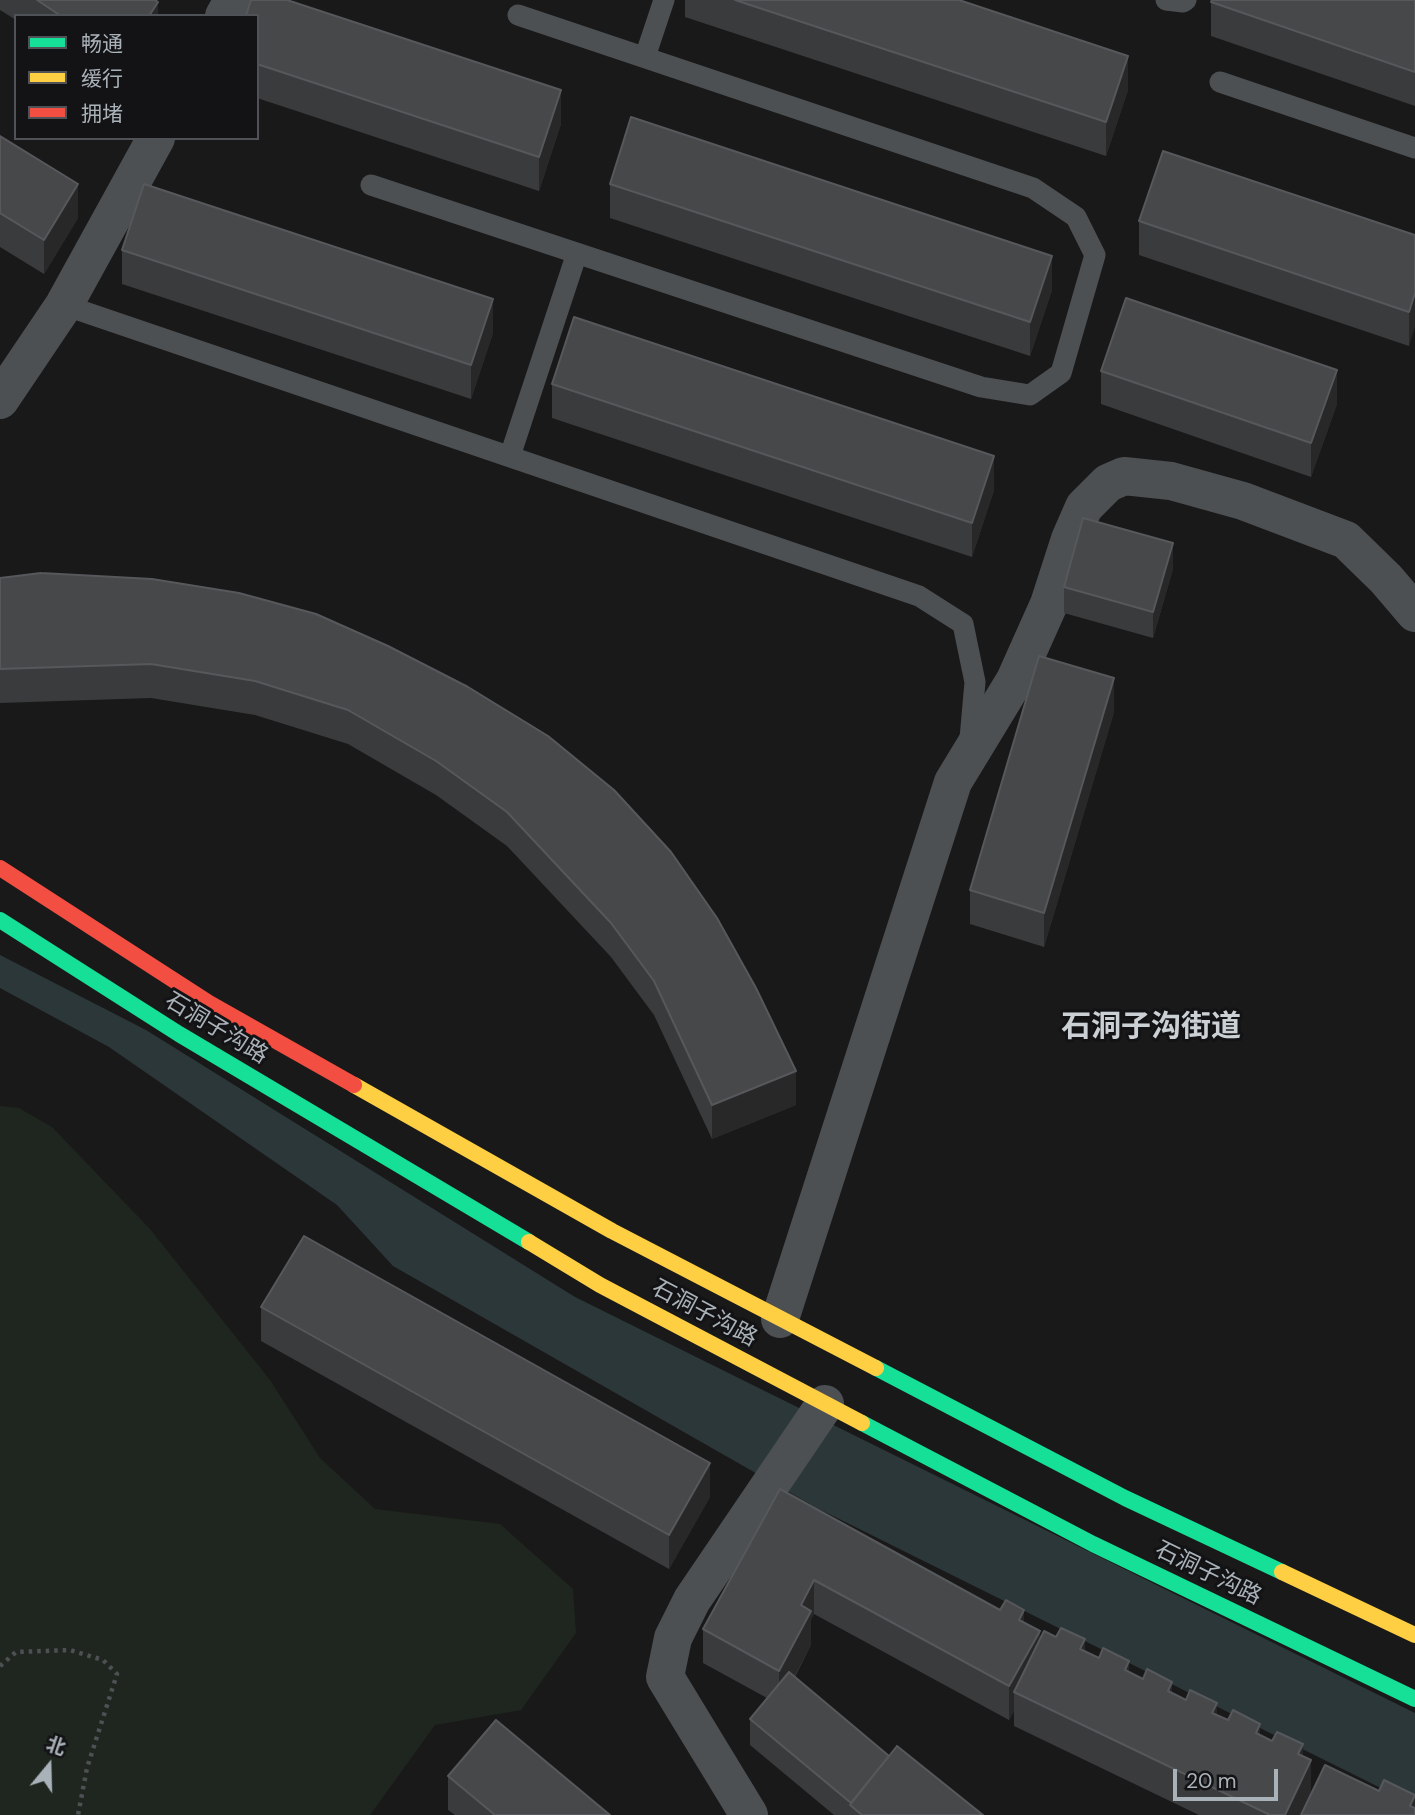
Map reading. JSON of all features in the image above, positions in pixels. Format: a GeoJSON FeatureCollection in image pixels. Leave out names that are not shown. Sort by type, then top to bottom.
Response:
{"type":"FeatureCollection","features":[{"type":"Feature","properties":{"kind":"main road","name":"石洞子沟路"},"geometry":{"type":"LineString","coordinates":[[0,868],[209,1003],[612,1231],[1125,1498],[1415,1635]]}},
{"type":"Feature","properties":{"kind":"main road","name":"石洞子沟路"},"geometry":{"type":"LineString","coordinates":[[0,920],[179,1034],[600,1286],[823,1408],[1093,1544],[1415,1699]]}},
{"type":"Feature","properties":{"kind":"street"},"geometry":{"type":"LineString","coordinates":[[0,400],[64,304],[155,140]]}},
{"type":"Feature","properties":{"kind":"street"},"geometry":{"type":"LineString","coordinates":[[780,1319],[953,782],[1015,680],[1049,604],[1084,507],[1108,483],[1124,476],[1171,481],[1243,501],[1346,540],[1386,579],[1415,614]]}},
{"type":"Feature","properties":{"kind":"street"},"geometry":{"type":"LineString","coordinates":[[749,1815],[665,1677],[673,1638],[692,1600],[823,1408]]}},
{"type":"Feature","properties":{"kind":"lane"},"geometry":{"type":"LineString","coordinates":[[645,57],[664,0]]}},
{"type":"Feature","properties":{"kind":"lane"},"geometry":{"type":"LineString","coordinates":[[1166,0],[1186,0]]}},
{"type":"Feature","properties":{"kind":"lane"},"geometry":{"type":"LineString","coordinates":[[371,185],[981,387],[1030,395],[1061,373],[1095,255],[1076,217],[1032,188],[518,15]]}},
{"type":"Feature","properties":{"kind":"lane"},"geometry":{"type":"LineString","coordinates":[[1220,82],[1415,148]]}},
{"type":"Feature","properties":{"kind":"lane"},"geometry":{"type":"LineString","coordinates":[[510,456],[577,253]]}},
{"type":"Feature","properties":{"kind":"lane"},"geometry":{"type":"LineString","coordinates":[[64,304],[919,596],[963,624],[975,682],[969,756]]}},
{"type":"Feature","properties":{"kind":"path"},"geometry":{"type":"LineString","coordinates":[[0,1666],[16,1653],[70,1650],[103,1660],[117,1674],[87,1768],[78,1815]]}},
{"type":"Feature","properties":{"kind":"shaded area"},"geometry":{"type":"Polygon","coordinates":[[[0,955],[146,1030],[575,1297],[1415,1713],[1415,1805],[817,1508],[393,1266],[337,1205],[109,1047],[0,988],[0,955]]]}},
{"type":"Feature","properties":{"kind":"shaded area"},"geometry":{"type":"Polygon","coordinates":[[[0,1106],[19,1108],[52,1127],[150,1229],[270,1380],[320,1458],[375,1509],[500,1524],[573,1589],[576,1633],[521,1710],[435,1725],[370,1815],[0,1815],[0,1106]]]}},
{"type":"Feature","properties":{"kind":"building"},"geometry":{"type":"Polygon","coordinates":[[[37,0],[158,2],[150,14],[58,14],[37,0]]]}},
{"type":"Feature","properties":{"kind":"building"},"geometry":{"type":"Polygon","coordinates":[[[251,0],[287,0],[561,90],[539,157],[259,65],[259,14],[247,14],[251,0]]]}},
{"type":"Feature","properties":{"kind":"building"},"geometry":{"type":"Polygon","coordinates":[[[735,0],[959,0],[1128,56],[1106,122],[735,0]]]}},
{"type":"Feature","properties":{"kind":"building"},"geometry":{"type":"Polygon","coordinates":[[[1415,0],[1415,72],[1211,2],[1415,0]]]}},
{"type":"Feature","properties":{"kind":"building"},"geometry":{"type":"Polygon","coordinates":[[[631,117],[1052,256],[1030,322],[610,184],[631,117]]]}},
{"type":"Feature","properties":{"kind":"building"},"geometry":{"type":"Polygon","coordinates":[[[0,136],[78,184],[44,240],[0,213],[0,136]]]}},
{"type":"Feature","properties":{"kind":"building"},"geometry":{"type":"Polygon","coordinates":[[[1163,151],[1415,235],[1415,293],[1409,312],[1139,221],[1163,151]]]}},
{"type":"Feature","properties":{"kind":"building"},"geometry":{"type":"Polygon","coordinates":[[[144,184],[493,299],[471,365],[122,250],[144,184]]]}},
{"type":"Feature","properties":{"kind":"building"},"geometry":{"type":"Polygon","coordinates":[[[1126,298],[1337,370],[1311,443],[1101,371],[1126,298]]]}},
{"type":"Feature","properties":{"kind":"building"},"geometry":{"type":"Polygon","coordinates":[[[574,317],[994,456],[972,523],[552,384],[574,317]]]}},
{"type":"Feature","properties":{"kind":"building"},"geometry":{"type":"Polygon","coordinates":[[[1083,518],[1173,543],[1153,612],[1064,587],[1083,518]]]}},
{"type":"Feature","properties":{"kind":"building"},"geometry":{"type":"Polygon","coordinates":[[[41,573],[152,579],[239,593],[316,614],[388,646],[468,687],[548,736],[614,790],[671,852],[717,918],[756,988],[796,1071],[712,1105],[654,981],[611,923],[507,812],[436,761],[348,710],[255,681],[151,664],[0,669],[0,578],[41,573]]]}},
{"type":"Feature","properties":{"kind":"building"},"geometry":{"type":"Polygon","coordinates":[[[1039,656],[1114,678],[1044,913],[970,890],[1039,656]]]}},
{"type":"Feature","properties":{"kind":"building"},"geometry":{"type":"Polygon","coordinates":[[[304,1236],[710,1463],[669,1535],[261,1307],[304,1236]]]}},
{"type":"Feature","properties":{"kind":"building"},"geometry":{"type":"Polygon","coordinates":[[[780,1489],[1000,1610],[1006,1600],[1024,1610],[1019,1620],[1040,1631],[1009,1686],[814,1580],[801,1605],[811,1611],[779,1671],[703,1629],[780,1489]]]}},
{"type":"Feature","properties":{"kind":"building"},"geometry":{"type":"Polygon","coordinates":[[[1061,1628],[1085,1639],[1080,1649],[1099,1658],[1103,1648],[1129,1661],[1125,1670],[1143,1679],[1147,1669],[1172,1682],[1168,1691],[1186,1700],[1190,1690],[1217,1703],[1212,1713],[1228,1720],[1233,1710],[1260,1724],[1256,1733],[1272,1741],[1277,1732],[1303,1744],[1298,1754],[1311,1760],[1285,1815],[1270,1815],[1014,1692],[1044,1631],[1056,1637],[1061,1628]]]}},
{"type":"Feature","properties":{"kind":"building"},"geometry":{"type":"Polygon","coordinates":[[[789,1672],[889,1756],[851,1803],[750,1719],[789,1672]]]}},
{"type":"Feature","properties":{"kind":"building"},"geometry":{"type":"Polygon","coordinates":[[[496,1720],[610,1815],[495,1815],[448,1776],[496,1720]]]}},
{"type":"Feature","properties":{"kind":"building"},"geometry":{"type":"Polygon","coordinates":[[[897,1746],[983,1815],[862,1815],[850,1805],[897,1746]]]}},
{"type":"Feature","properties":{"kind":"building"},"geometry":{"type":"Polygon","coordinates":[[[1325,1765],[1379,1791],[1384,1780],[1415,1795],[1410,1806],[1415,1808],[1415,1815],[1301,1815],[1325,1765]]]}},
{"type":"Feature","properties":{"kind":"traffic: fast"},"geometry":{"type":"LineString","coordinates":[[0,920],[179,1034],[529,1242]]}},
{"type":"Feature","properties":{"kind":"traffic: fast"},"geometry":{"type":"LineString","coordinates":[[876,1368],[1125,1498],[1282,1572]]}},
{"type":"Feature","properties":{"kind":"traffic: fast"},"geometry":{"type":"LineString","coordinates":[[862,1423],[1093,1544],[1415,1699]]}},
{"type":"Feature","properties":{"kind":"traffic: slow"},"geometry":{"type":"LineString","coordinates":[[354,1085],[612,1231],[876,1368]]}},
{"type":"Feature","properties":{"kind":"traffic: slow"},"geometry":{"type":"LineString","coordinates":[[529,1242],[600,1285],[862,1423]]}},
{"type":"Feature","properties":{"kind":"traffic: slow"},"geometry":{"type":"LineString","coordinates":[[1282,1572],[1415,1635]]}},
{"type":"Feature","properties":{"kind":"traffic: jam"},"geometry":{"type":"LineString","coordinates":[[0,868],[209,1003],[354,1085]]}},
{"type":"Feature","properties":{"kind":"district","name":"石洞子沟街道"},"geometry":{"type":"Point","coordinates":[1151,1028]}}]}
